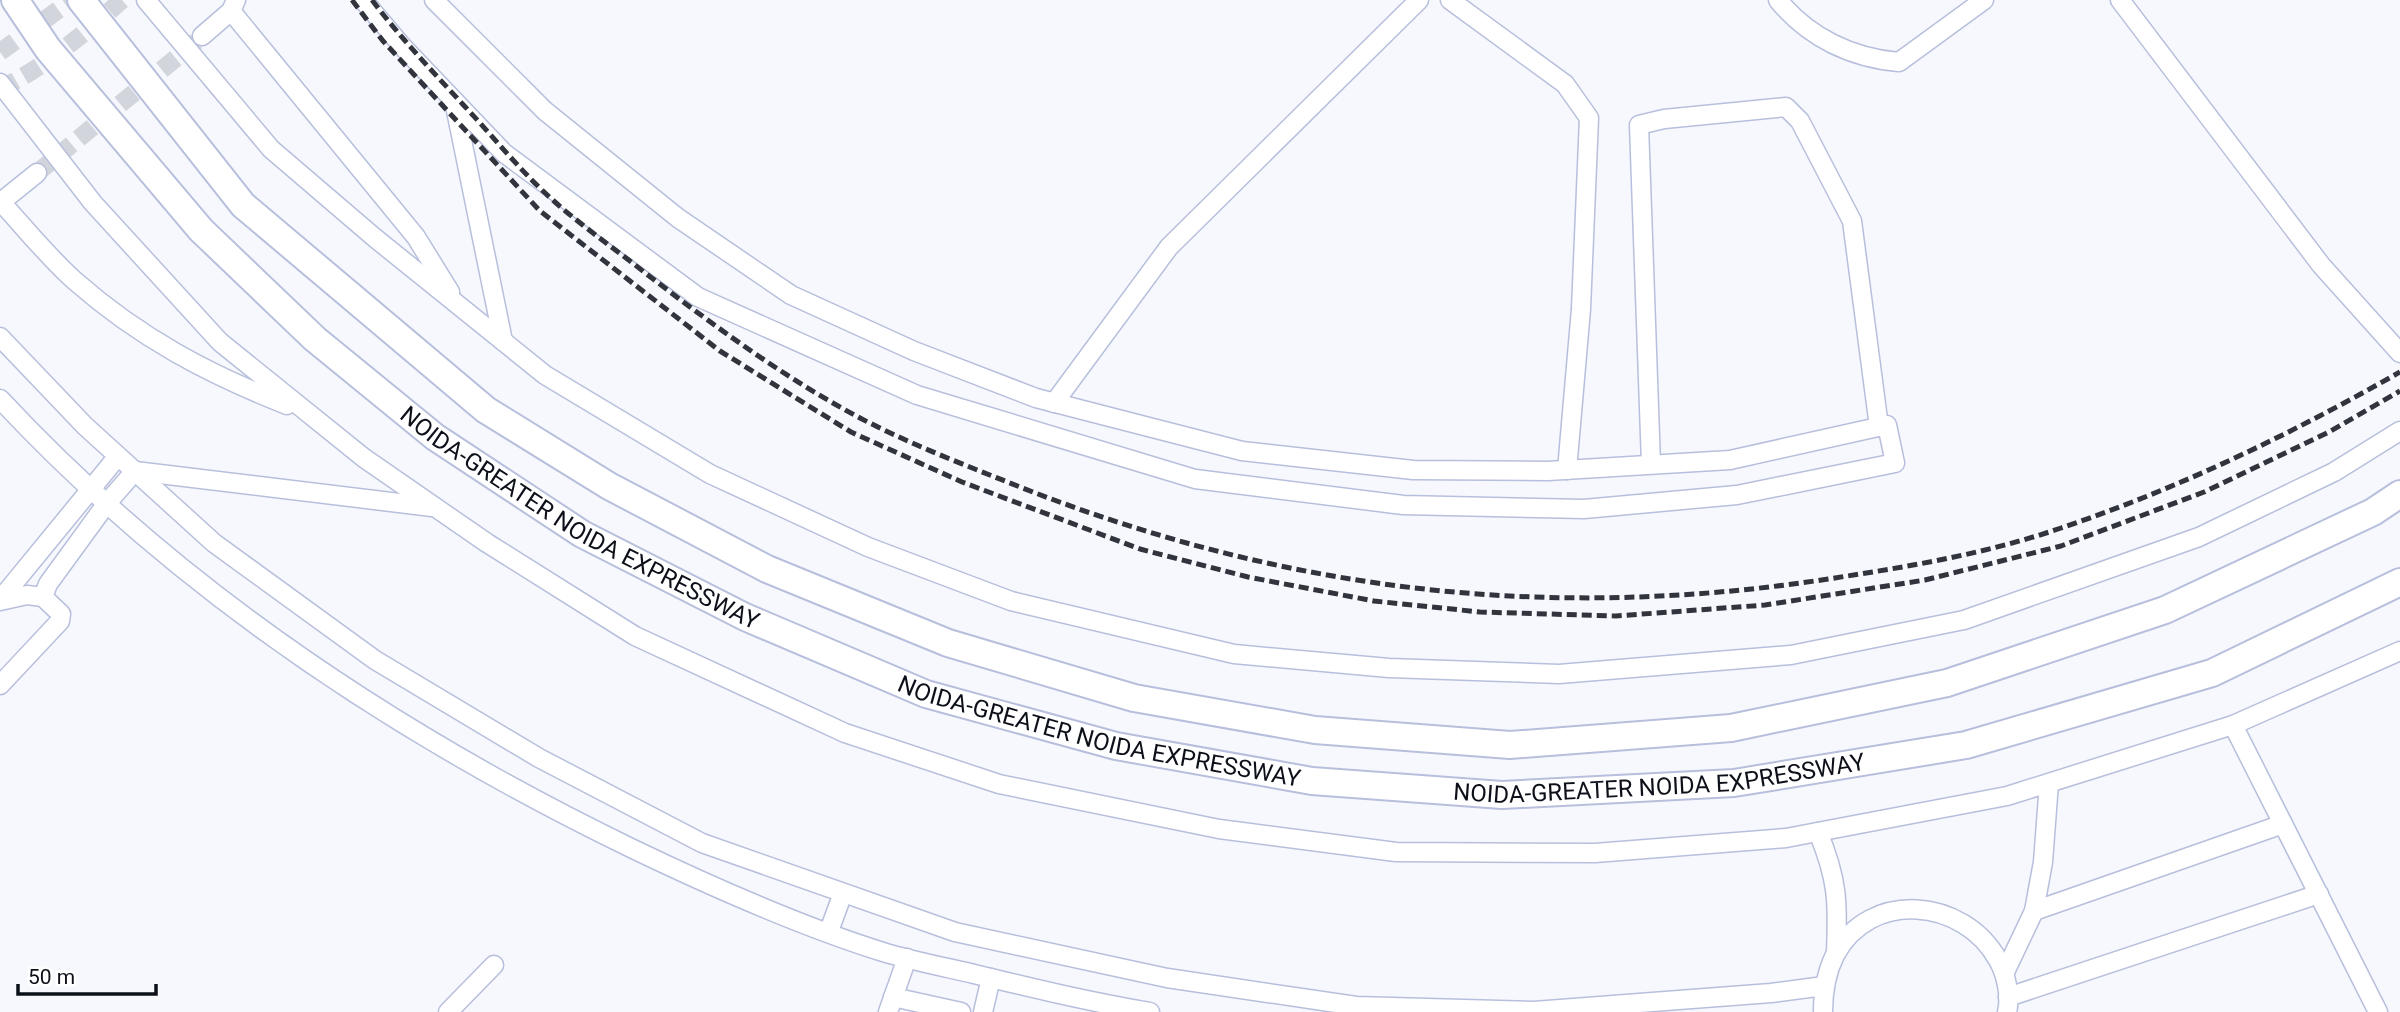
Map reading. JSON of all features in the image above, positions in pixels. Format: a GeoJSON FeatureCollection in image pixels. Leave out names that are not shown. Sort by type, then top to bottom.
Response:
{"type":"FeatureCollection","features":[{"type":"Feature","properties":{"kind":"highway","name":"NOIDA-GREATER NOIDA EXPRESSWAY"},"geometry":{"type":"LineString","coordinates":[[15,0],[48,49],[201,230],[315,339],[435,437],[582,534],[745,617],[926,694],[1116,747],[1311,781],[1502,795],[1734,783],[1966,745],[2212,673],[2400,582]]}},
{"type":"Feature","properties":{"kind":"highway","name":"NOIDA-GREATER NOIDA EXPRESSWAY"},"geometry":{"type":"LineString","coordinates":[[81,0],[243,205],[486,410],[609,486],[766,569],[948,643],[1134,698],[1315,730],[1510,745],[1731,727],[1947,684],[2165,610],[2373,512],[2400,494]]}},
{"type":"Feature","properties":{"kind":"street"},"geometry":{"type":"LineString","coordinates":[[146,0],[271,149],[545,374],[710,474],[868,547],[1011,601],[1234,654],[1389,668],[1559,674],[1791,655],[1964,620],[2199,537],[2334,472],[2400,431]]}},
{"type":"Feature","properties":{"kind":"street"},"geometry":{"type":"LineString","coordinates":[[363,0],[504,153],[698,297],[917,395],[1195,479],[1403,505],[1584,509],[1737,495],[1895,463],[1887,425],[1730,460],[1567,470],[1413,470],[1242,451],[1054,403],[914,351],[791,295],[678,218],[545,111],[434,0]]}},
{"type":"Feature","properties":{"kind":"street"},"geometry":{"type":"LineString","coordinates":[[1054,403],[1169,247],[1419,0]]}},
{"type":"Feature","properties":{"kind":"street"},"geometry":{"type":"LineString","coordinates":[[1450,0],[1565,84],[1589,118],[1580,309],[1567,470]]}},
{"type":"Feature","properties":{"kind":"street"},"geometry":{"type":"LineString","coordinates":[[1778,0],[1794,19],[1828,42],[1868,59],[1899,62],[1984,0]]}},
{"type":"Feature","properties":{"kind":"street"},"geometry":{"type":"LineString","coordinates":[[2119,0],[2321,265],[2400,353]]}},
{"type":"Feature","properties":{"kind":"street"},"geometry":{"type":"LineString","coordinates":[[202,36],[233,5],[416,237],[457,303]]}},
{"type":"Feature","properties":{"kind":"street"},"geometry":{"type":"LineString","coordinates":[[0,83],[93,203],[220,342],[302,411],[435,508],[635,636],[845,733],[999,784],[1219,829],[1396,852],[1595,853],[1786,838],[2007,796],[2233,725],[2400,651]]}},
{"type":"Feature","properties":{"kind":"street"},"geometry":{"type":"LineString","coordinates":[[454,101],[503,341]]}},
{"type":"Feature","properties":{"kind":"street"},"geometry":{"type":"LineString","coordinates":[[1651,464],[1639,125],[1664,120],[1786,107],[1800,121],[1852,221],[1879,427]]}},
{"type":"Feature","properties":{"kind":"street"},"geometry":{"type":"LineString","coordinates":[[37,173],[1,202],[74,280],[171,352],[222,380],[302,411]]}},
{"type":"Feature","properties":{"kind":"street"},"geometry":{"type":"LineString","coordinates":[[0,337],[118,456],[214,543],[375,660],[539,758],[702,842],[843,893],[955,932],[1167,978],[1356,1006],[1534,1011],[1685,1006],[1824,986]]}},
{"type":"Feature","properties":{"kind":"street"},"geometry":{"type":"LineString","coordinates":[[0,399],[41,442],[175,564],[373,707],[558,813],[709,885],[907,958],[1089,1002],[1150,1012]]}},
{"type":"Feature","properties":{"kind":"street"},"geometry":{"type":"LineString","coordinates":[[0,601],[118,456]]}},
{"type":"Feature","properties":{"kind":"street"},"geometry":{"type":"LineString","coordinates":[[135,471],[435,508]]}},
{"type":"Feature","properties":{"kind":"street"},"geometry":{"type":"LineString","coordinates":[[43,597],[48,584],[107,503],[135,471]]}},
{"type":"Feature","properties":{"kind":"street"},"geometry":{"type":"LineString","coordinates":[[0,601],[27,595],[43,597],[61,614],[60,621],[0,685]]}},
{"type":"Feature","properties":{"kind":"street"},"geometry":{"type":"LineString","coordinates":[[2233,725],[2378,1012]]}},
{"type":"Feature","properties":{"kind":"street"},"geometry":{"type":"LineString","coordinates":[[2005,972],[2034,911],[2042,862],[2049,783]]}},
{"type":"Feature","properties":{"kind":"street"},"geometry":{"type":"LineString","coordinates":[[2034,911],[2283,824]]}},
{"type":"Feature","properties":{"kind":"street"},"geometry":{"type":"LineString","coordinates":[[1818,832],[1832,865],[1839,898],[1836,953],[1824,986],[1823,1012]]}},
{"type":"Feature","properties":{"kind":"street"},"geometry":{"type":"LineString","coordinates":[[829,931],[843,893]]}},
{"type":"Feature","properties":{"kind":"street"},"geometry":{"type":"LineString","coordinates":[[1836,953],[1860,927],[1891,911],[1927,909],[1960,919],[1988,942],[2005,972],[2008,1004],[2319,894]]}},
{"type":"Feature","properties":{"kind":"street"},"geometry":{"type":"LineString","coordinates":[[907,958],[890,1005],[961,1012]]}},
{"type":"Feature","properties":{"kind":"street"},"geometry":{"type":"LineString","coordinates":[[448,1012],[494,965]]}},
{"type":"Feature","properties":{"kind":"street"},"geometry":{"type":"LineString","coordinates":[[983,1012],[991,978]]}},
{"type":"Feature","properties":{"kind":"tunnel"},"geometry":{"type":"LineString","coordinates":[[0,52],[72,0]]}},
{"type":"Feature","properties":{"kind":"tunnel"},"geometry":{"type":"LineString","coordinates":[[0,89],[64,49],[122,0]]}},
{"type":"Feature","properties":{"kind":"tunnel"},"geometry":{"type":"LineString","coordinates":[[37,173],[199,39]]}},
{"type":"Feature","properties":{"kind":"railway"},"geometry":{"type":"LineString","coordinates":[[352,0],[383,41],[540,211],[720,351],[851,432],[962,482],[1140,549],[1248,577],[1374,601],[1480,612],[1616,616],[1765,605],[1925,580],[2061,546],[2204,492],[2329,432],[2400,391]]}},
{"type":"Feature","properties":{"kind":"railway"},"geometry":{"type":"LineString","coordinates":[[372,0],[419,57],[555,202],[696,311],[803,385],[860,418],[1005,481],[1106,518],[1207,548],[1308,572],[1410,587],[1512,596],[1616,598],[1721,592],[1828,579],[1916,564],[2033,537],[2149,495],[2276,438],[2400,372]]}}]}
